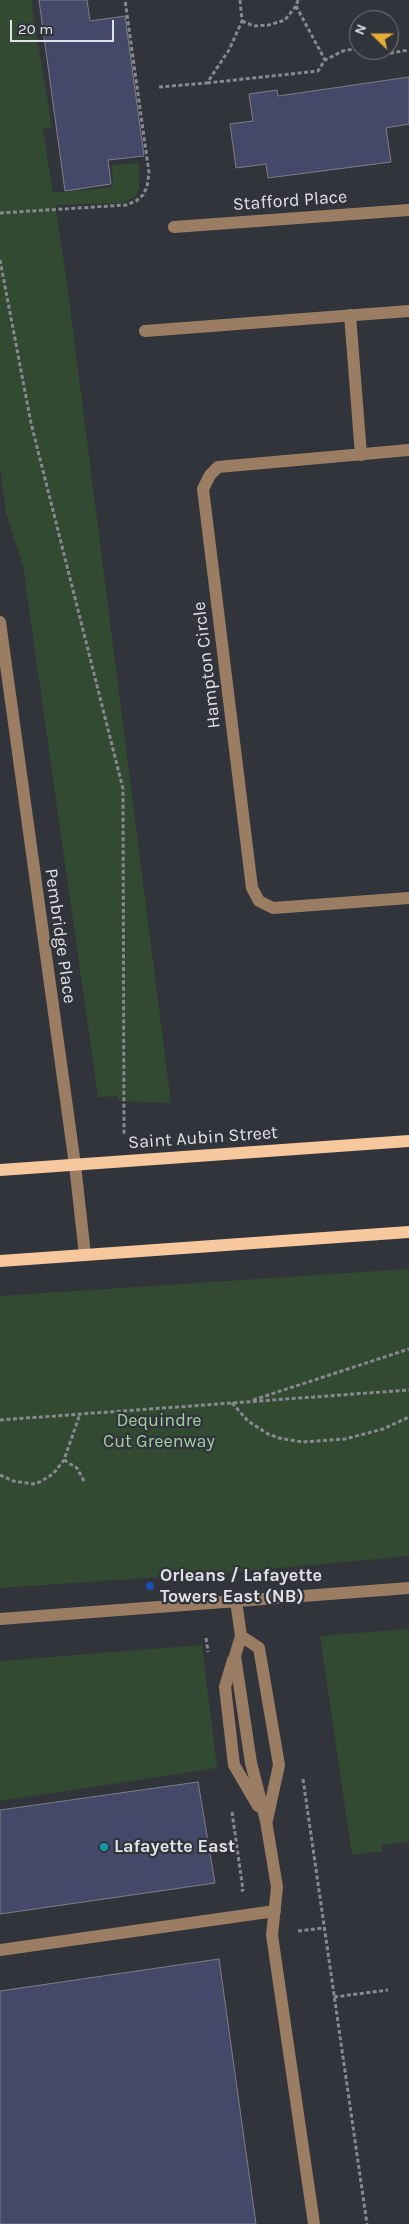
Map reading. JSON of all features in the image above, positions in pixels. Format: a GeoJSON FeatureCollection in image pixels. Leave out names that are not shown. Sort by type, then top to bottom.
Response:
{"type":"FeatureCollection","features":[{"type":"Feature","properties":{"kind":"main road","name":"Saint Aubin Street"},"geometry":{"type":"LineString","coordinates":[[0,1170],[409,1141]]}},
{"type":"Feature","properties":{"kind":"main road"},"geometry":{"type":"LineString","coordinates":[[0,1260],[409,1232]]}},
{"type":"Feature","properties":{"kind":"street","name":"Stafford Place"},"geometry":{"type":"LineString","coordinates":[[174,227],[409,210]]}},
{"type":"Feature","properties":{"kind":"street"},"geometry":{"type":"LineString","coordinates":[[145,331],[409,311]]}},
{"type":"Feature","properties":{"kind":"street"},"geometry":{"type":"LineString","coordinates":[[350,315],[361,455]]}},
{"type":"Feature","properties":{"kind":"street","name":"Hampton Circle"},"geometry":{"type":"LineString","coordinates":[[409,450],[218,467],[210,475],[203,488],[252,888],[259,901],[273,908],[409,898]]}},
{"type":"Feature","properties":{"kind":"street","name":"Pembridge Place"},"geometry":{"type":"LineString","coordinates":[[0,622],[75,1165],[85,1255]]}},
{"type":"Feature","properties":{"kind":"street"},"geometry":{"type":"LineString","coordinates":[[0,1619],[409,1588]]}},
{"type":"Feature","properties":{"kind":"street"},"geometry":{"type":"LineString","coordinates":[[236,1601],[241,1636],[235,1656],[251,1763],[266,1821],[277,1887],[272,1935],[314,2224]]}},
{"type":"Feature","properties":{"kind":"street"},"geometry":{"type":"LineString","coordinates":[[241,1636],[259,1648],[280,1765],[266,1821]]}},
{"type":"Feature","properties":{"kind":"street"},"geometry":{"type":"LineString","coordinates":[[0,1950],[274,1911]]}},
{"type":"Feature","properties":{"kind":"path"},"geometry":{"type":"LineString","coordinates":[[0,213],[126,206],[136,202],[148,187],[149,173],[125,0]]}},
{"type":"Feature","properties":{"kind":"path"},"geometry":{"type":"LineString","coordinates":[[207,83],[229,50],[242,21],[240,0]]}},
{"type":"Feature","properties":{"kind":"path"},"geometry":{"type":"LineString","coordinates":[[242,21],[254,26],[269,25],[285,20],[296,6],[298,0]]}},
{"type":"Feature","properties":{"kind":"path"},"geometry":{"type":"LineString","coordinates":[[296,6],[325,60]]}},
{"type":"Feature","properties":{"kind":"path"},"geometry":{"type":"LineString","coordinates":[[159,87],[318,71],[325,60],[349,50]]}},
{"type":"Feature","properties":{"kind":"path"},"geometry":{"type":"LineString","coordinates":[[0,260],[31,423],[123,789],[123,1162]]}},
{"type":"Feature","properties":{"kind":"path"},"geometry":{"type":"LineString","coordinates":[[247,1402],[409,1350]]}},
{"type":"Feature","properties":{"kind":"path"},"geometry":{"type":"LineString","coordinates":[[0,1420],[409,1390]]}},
{"type":"Feature","properties":{"kind":"path"},"geometry":{"type":"LineString","coordinates":[[232,1403],[241,1414],[268,1434],[302,1442],[345,1439],[383,1429],[409,1417]]}},
{"type":"Feature","properties":{"kind":"path"},"geometry":{"type":"LineString","coordinates":[[0,1475],[23,1484],[40,1482],[53,1474],[64,1460],[80,1414]]}},
{"type":"Feature","properties":{"kind":"path"},"geometry":{"type":"LineString","coordinates":[[64,1460],[78,1468],[84,1481]]}},
{"type":"Feature","properties":{"kind":"path"},"geometry":{"type":"LineString","coordinates":[[206,1638],[209,1658]]}},
{"type":"Feature","properties":{"kind":"path"},"geometry":{"type":"LineString","coordinates":[[303,1778],[367,2224]]}},
{"type":"Feature","properties":{"kind":"path"},"geometry":{"type":"LineString","coordinates":[[230,1803],[243,1890],[236,1892]]}},
{"type":"Feature","properties":{"kind":"path"},"geometry":{"type":"LineString","coordinates":[[334,1997],[388,1990]]}},
{"type":"Feature","properties":{"kind":"green space"},"geometry":{"type":"Polygon","coordinates":[[[0,0],[31,0],[52,128],[43,129],[53,193],[113,187],[112,165],[139,163],[139,188],[136,196],[124,203],[55,205],[67,283],[171,1103],[119,1101],[118,1096],[98,1097],[23,566],[6,513],[0,468],[0,0]]]}},
{"type":"Feature","properties":{"kind":"green space","name":"Dequindre Cut Greenway"},"geometry":{"type":"Polygon","coordinates":[[[409,1269],[409,1556],[236,1572],[0,1588],[0,1296],[409,1269]]]}},
{"type":"Feature","properties":{"kind":"green space"},"geometry":{"type":"Polygon","coordinates":[[[409,1629],[409,1842],[382,1845],[383,1851],[352,1855],[320,1636],[409,1629]]]}},
{"type":"Feature","properties":{"kind":"green space"},"geometry":{"type":"Polygon","coordinates":[[[202,1645],[217,1768],[0,1801],[0,1661],[202,1645]]]}},
{"type":"Feature","properties":{"kind":"building"},"geometry":{"type":"Polygon","coordinates":[[[39,0],[87,0],[90,21],[125,16],[144,156],[108,160],[111,184],[65,191],[39,0]]]}},
{"type":"Feature","properties":{"kind":"building"},"geometry":{"type":"Polygon","coordinates":[[[409,77],[409,124],[386,128],[391,162],[268,178],[266,164],[236,168],[230,124],[253,121],[249,94],[277,90],[278,96],[409,77]]]}},
{"type":"Feature","properties":{"kind":"building","name":"Lafayette East"},"geometry":{"type":"Polygon","coordinates":[[[198,1782],[215,1883],[0,1914],[0,1810],[198,1782]]]}},
{"type":"Feature","properties":{"kind":"building"},"geometry":{"type":"Polygon","coordinates":[[[219,1959],[256,2224],[0,2224],[0,1991],[219,1959]]]}},
{"type":"Feature","properties":{"kind":"place","name":"Orleans / Lafayette Towers East (NB)"},"geometry":{"type":"Point","coordinates":[150,1586]}},
{"type":"Feature","properties":{"kind":"place","name":"Lafayette East"},"geometry":{"type":"Point","coordinates":[104,1847]}}]}
